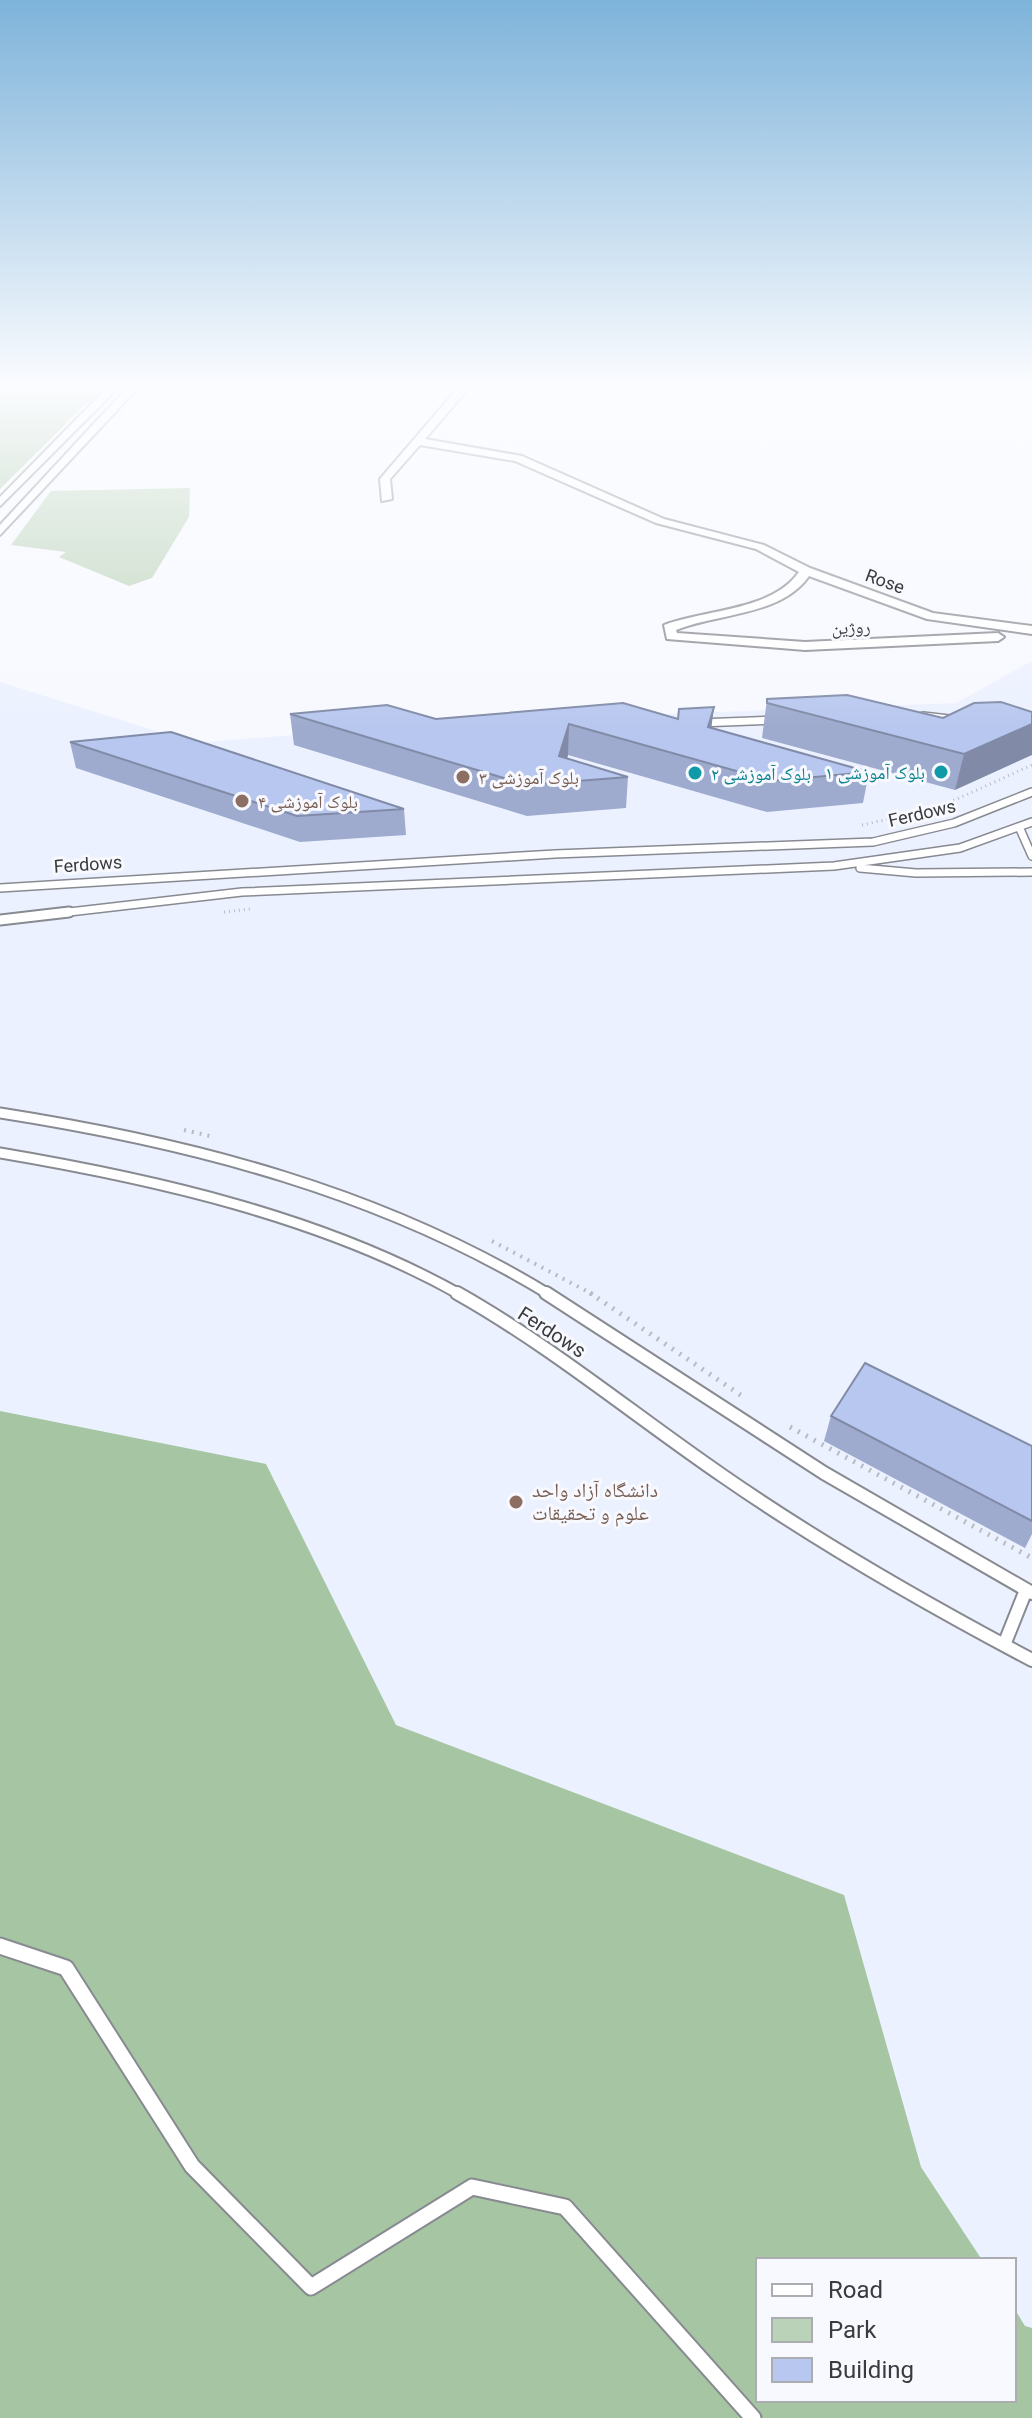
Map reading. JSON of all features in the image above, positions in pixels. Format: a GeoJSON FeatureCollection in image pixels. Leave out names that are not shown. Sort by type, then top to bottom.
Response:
{"type":"FeatureCollection","features":[{"type":"Feature","properties":{"kind":"street"},"geometry":{"type":"LineString","coordinates":[[0,532],[28,502]]}},
{"type":"Feature","properties":{"kind":"street","name":"Rose"},"geometry":{"type":"LineString","coordinates":[[617,502],[660,521],[760,547],[806,571],[931,616],[1032,632]]}},
{"type":"Feature","properties":{"kind":"street","name":"روژین"},"geometry":{"type":"LineString","coordinates":[[806,571],[802,581],[778,597],[686,619],[669,628],[672,636],[805,646],[1032,632]]}},
{"type":"Feature","properties":{"kind":"lane"},"geometry":{"type":"LineString","coordinates":[[918,717],[947,716],[962,720]]}},
{"type":"Feature","properties":{"kind":"lane"},"geometry":{"type":"LineString","coordinates":[[684,724],[788,720]]}},
{"type":"Feature","properties":{"kind":"lane","name":"Ferdows"},"geometry":{"type":"LineString","coordinates":[[0,888],[524,856],[873,842],[940,830],[1032,792]]}},
{"type":"Feature","properties":{"kind":"lane","name":"Ferdows"},"geometry":{"type":"LineString","coordinates":[[0,920],[242,892],[834,866],[918,857],[976,844],[1032,822]]}},
{"type":"Feature","properties":{"kind":"lane"},"geometry":{"type":"LineString","coordinates":[[1020,829],[1032,856]]}},
{"type":"Feature","properties":{"kind":"lane"},"geometry":{"type":"LineString","coordinates":[[834,866],[916,873],[1032,872]]}},
{"type":"Feature","properties":{"kind":"lane","name":"Ferdows"},"geometry":{"type":"LineString","coordinates":[[0,1113],[104,1128],[220,1155],[343,1196],[469,1250],[620,1338],[751,1427],[882,1509],[1029,1592]]}},
{"type":"Feature","properties":{"kind":"lane","name":"Ferdows"},"geometry":{"type":"LineString","coordinates":[[0,1153],[93,1168],[195,1192],[318,1232],[439,1282],[574,1367],[724,1477],[829,1545],[1032,1660]]}},
{"type":"Feature","properties":{"kind":"lane"},"geometry":{"type":"LineString","coordinates":[[1004,1645],[1029,1592]]}},
{"type":"Feature","properties":{"kind":"lane"},"geometry":{"type":"LineString","coordinates":[[0,1946],[66,1968],[192,2166],[311,2287],[472,2187],[565,2207],[753,2418]]}},
{"type":"Feature","properties":{"kind":"path"},"geometry":{"type":"LineString","coordinates":[[850,826],[935,809],[1032,765]]}},
{"type":"Feature","properties":{"kind":"shaded area","name":"دانشگاه آزاد واحد علوم و تحقیقات"},"geometry":{"type":"Polygon","coordinates":[[[1032,661],[1032,2418],[0,2418],[0,682],[194,743],[456,722],[956,703],[1032,661]]]}},
{"type":"Feature","properties":{"kind":"green space"},"geometry":{"type":"Polygon","coordinates":[[[43,502],[190,502],[189,517],[152,578],[129,586],[59,557],[66,552],[11,545],[43,502]]]}},
{"type":"Feature","properties":{"kind":"green space"},"geometry":{"type":"Polygon","coordinates":[[[0,1411],[266,1464],[396,1725],[844,1895],[921,2167],[981,2258],[756,2258],[756,2402],[1016,2402],[1016,2311],[1025,2326],[1032,2328],[1032,2418],[0,2418],[0,1411]]]}},
{"type":"Feature","properties":{"kind":"building"},"geometry":{"type":"Polygon","coordinates":[[[847,695],[943,718],[974,703],[1001,702],[1032,712],[1032,724],[964,754],[767,703],[767,699],[847,695]]]}},
{"type":"Feature","properties":{"kind":"building"},"geometry":{"type":"Polygon","coordinates":[[[623,703],[678,719],[679,709],[714,707],[708,727],[869,772],[772,781],[569,724],[559,756],[628,777],[527,785],[290,714],[387,705],[436,719],[623,703]]]}},
{"type":"Feature","properties":{"kind":"building"},"geometry":{"type":"Polygon","coordinates":[[[171,732],[404,809],[297,816],[70,742],[171,732]]]}},
{"type":"Feature","properties":{"kind":"building"},"geometry":{"type":"Polygon","coordinates":[[[865,1363],[1032,1446],[1032,1521],[831,1416],[865,1363]]]}},
{"type":"Feature","properties":{"kind":"place","name":"بلوک آموزشی ۱"},"geometry":{"type":"Point","coordinates":[941,772]}},
{"type":"Feature","properties":{"kind":"place","name":"بلوک آموزشی ۲"},"geometry":{"type":"Point","coordinates":[695,773]}},
{"type":"Feature","properties":{"kind":"place","name":"بلوک آموزشی ۳"},"geometry":{"type":"Point","coordinates":[463,777]}},
{"type":"Feature","properties":{"kind":"place","name":"بلوک آموزشی ۴"},"geometry":{"type":"Point","coordinates":[242,801]}},
{"type":"Feature","properties":{"kind":"place","name":"دانشگاه آزاد واحد علوم و تحقیقات"},"geometry":{"type":"Point","coordinates":[516,1502]}}]}
